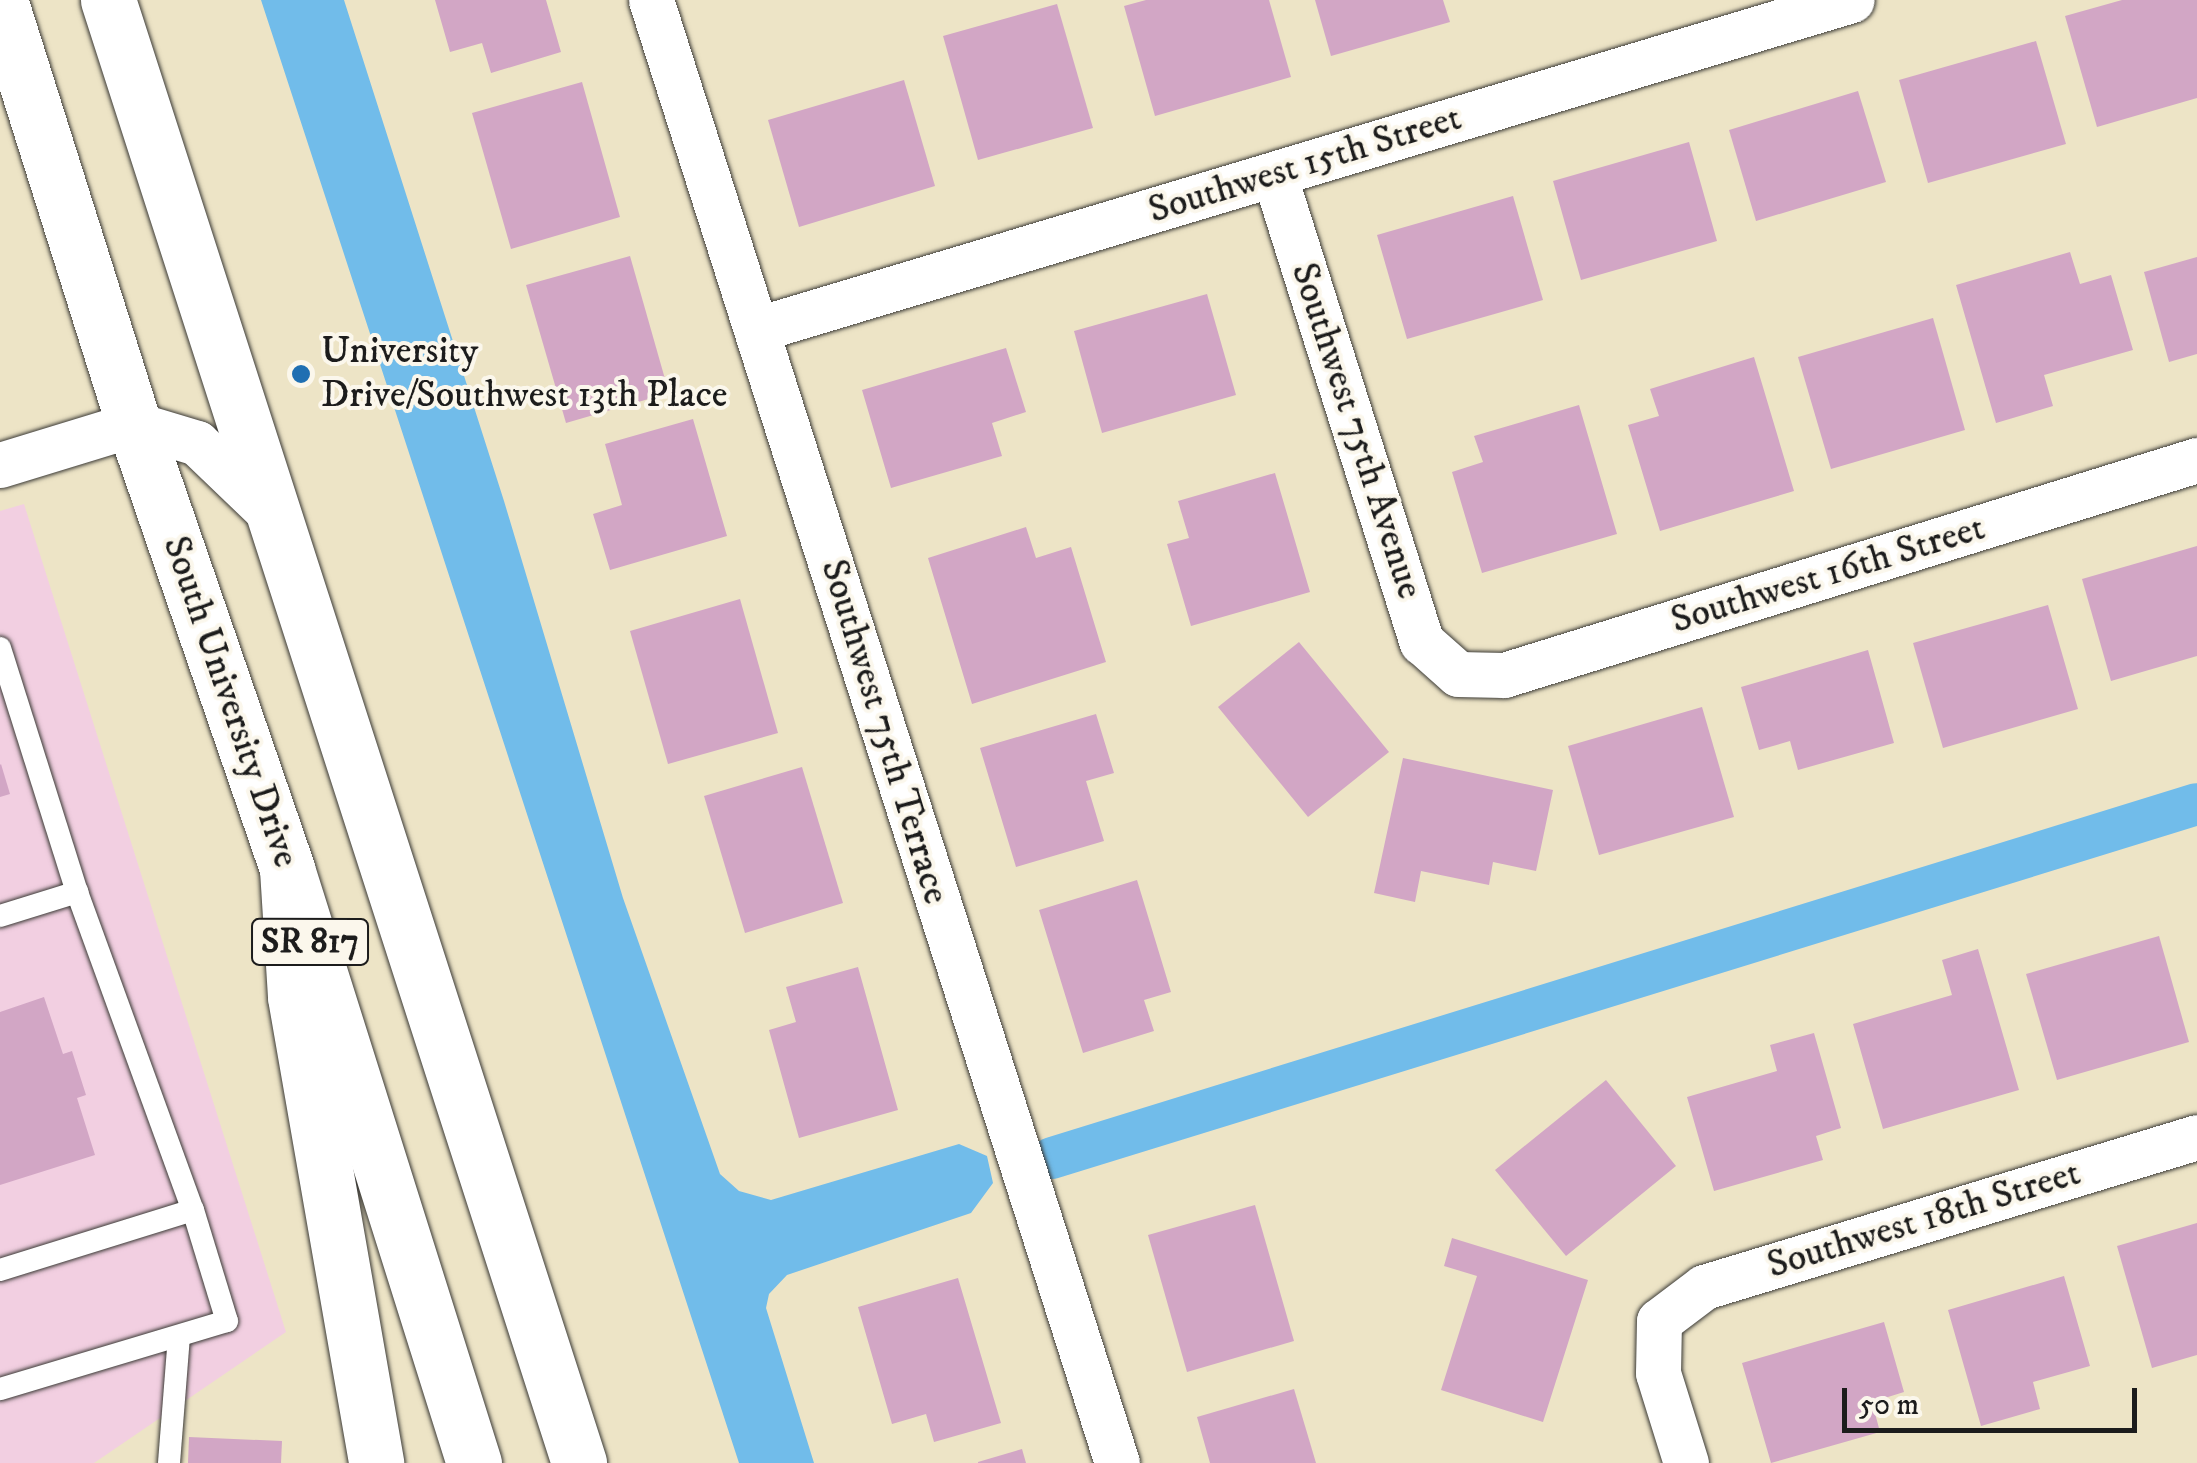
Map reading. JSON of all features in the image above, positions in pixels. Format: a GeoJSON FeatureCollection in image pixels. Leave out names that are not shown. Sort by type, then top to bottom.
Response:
{"type":"FeatureCollection","features":[{"type":"Feature","properties":{"kind":"main road","name":"South University Drive"},"geometry":{"type":"LineString","coordinates":[[0,0],[134,424],[287,869],[474,1463]]}},
{"type":"Feature","properties":{"kind":"main road","name":"SR 817"},"geometry":{"type":"LineString","coordinates":[[108,0],[579,1463]]}},
{"type":"Feature","properties":{"kind":"main road"},"geometry":{"type":"LineString","coordinates":[[287,869],[295,997],[376,1463]]}},
{"type":"Feature","properties":{"kind":"street","name":"Southwest 75th Terrace"},"geometry":{"type":"LineString","coordinates":[[651,0],[1117,1463]]}},
{"type":"Feature","properties":{"kind":"street","name":"Southwest 15th Street"},"geometry":{"type":"LineString","coordinates":[[758,329],[1852,0]]}},
{"type":"Feature","properties":{"kind":"street","name":"Southwest 75th Avenue"},"geometry":{"type":"LineString","coordinates":[[1274,174],[1422,642],[1458,674]]}},
{"type":"Feature","properties":{"kind":"street"},"geometry":{"type":"LineString","coordinates":[[0,465],[134,424],[197,443],[272,515]]}},
{"type":"Feature","properties":{"kind":"street","name":"Southwest 16th Street"},"geometry":{"type":"LineString","coordinates":[[1458,674],[1504,676],[2197,460]]}},
{"type":"Feature","properties":{"kind":"street","name":"Southwest 18th Street"},"geometry":{"type":"LineString","coordinates":[[1686,1463],[1658,1373],[1660,1322],[1704,1288],[2197,1137]]}},
{"type":"Feature","properties":{"kind":"lane"},"geometry":{"type":"LineString","coordinates":[[0,648],[77,892],[192,1210],[228,1322],[0,1389]]}},
{"type":"Feature","properties":{"kind":"lane"},"geometry":{"type":"LineString","coordinates":[[0,916],[77,892]]}},
{"type":"Feature","properties":{"kind":"lane"},"geometry":{"type":"LineString","coordinates":[[0,1270],[192,1210]]}},
{"type":"Feature","properties":{"kind":"lane"},"geometry":{"type":"LineString","coordinates":[[169,1463],[179,1336]]}},
{"type":"Feature","properties":{"kind":"shaded area"},"geometry":{"type":"Polygon","coordinates":[[[24,504],[286,1332],[94,1463],[0,1463],[0,511],[24,504]]]}},
{"type":"Feature","properties":{"kind":"water"},"geometry":{"type":"Polygon","coordinates":[[[261,0],[344,0],[504,501],[623,898],[720,1174],[739,1191],[771,1200],[959,1144],[987,1156],[993,1183],[971,1213],[787,1275],[769,1294],[766,1308],[814,1463],[739,1463],[261,0]]]}},
{"type":"Feature","properties":{"kind":"building"},"geometry":{"type":"Polygon","coordinates":[[[435,0],[546,0],[561,52],[491,73],[482,43],[450,52],[435,0]]]}},
{"type":"Feature","properties":{"kind":"building"},"geometry":{"type":"Polygon","coordinates":[[[1146,0],[1269,0],[1291,77],[1155,116],[1124,6],[1146,0]]]}},
{"type":"Feature","properties":{"kind":"building"},"geometry":{"type":"Polygon","coordinates":[[[1315,0],[1443,0],[1450,22],[1331,56],[1315,0]]]}},
{"type":"Feature","properties":{"kind":"building"},"geometry":{"type":"Polygon","coordinates":[[[2122,0],[2197,0],[2197,98],[2097,127],[2065,16],[2122,0]]]}},
{"type":"Feature","properties":{"kind":"building"},"geometry":{"type":"Polygon","coordinates":[[[1057,4],[1093,128],[978,160],[943,36],[1057,4]]]}},
{"type":"Feature","properties":{"kind":"building"},"geometry":{"type":"Polygon","coordinates":[[[2036,41],[2066,144],[1928,183],[1899,80],[2036,41]]]}},
{"type":"Feature","properties":{"kind":"building"},"geometry":{"type":"Polygon","coordinates":[[[904,80],[935,186],[799,227],[768,120],[904,80]]]}},
{"type":"Feature","properties":{"kind":"building"},"geometry":{"type":"Polygon","coordinates":[[[582,82],[620,217],[511,249],[472,113],[582,82]]]}},
{"type":"Feature","properties":{"kind":"building"},"geometry":{"type":"Polygon","coordinates":[[[1858,91],[1886,182],[1756,221],[1729,130],[1858,91]]]}},
{"type":"Feature","properties":{"kind":"building"},"geometry":{"type":"Polygon","coordinates":[[[1689,142],[1717,241],[1581,280],[1553,181],[1689,142]]]}},
{"type":"Feature","properties":{"kind":"building"},"geometry":{"type":"Polygon","coordinates":[[[1513,196],[1543,300],[1407,339],[1377,235],[1513,196]]]}},
{"type":"Feature","properties":{"kind":"building"},"geometry":{"type":"Polygon","coordinates":[[[2070,252],[2080,284],[2111,275],[2133,350],[2044,375],[2053,406],[1996,423],[1956,285],[2070,252]]]}},
{"type":"Feature","properties":{"kind":"building"},"geometry":{"type":"Polygon","coordinates":[[[630,256],[669,393],[566,423],[526,285],[630,256]]]}},
{"type":"Feature","properties":{"kind":"building"},"geometry":{"type":"Polygon","coordinates":[[[2197,257],[2197,354],[2169,362],[2144,272],[2197,257]]]}},
{"type":"Feature","properties":{"kind":"building"},"geometry":{"type":"Polygon","coordinates":[[[1207,294],[1236,395],[1102,433],[1074,331],[1207,294]]]}},
{"type":"Feature","properties":{"kind":"building"},"geometry":{"type":"Polygon","coordinates":[[[1933,318],[1965,430],[1831,469],[1798,357],[1933,318]]]}},
{"type":"Feature","properties":{"kind":"building"},"geometry":{"type":"Polygon","coordinates":[[[1006,348],[1026,412],[992,423],[1002,456],[891,488],[862,390],[1006,348]]]}},
{"type":"Feature","properties":{"kind":"building"},"geometry":{"type":"Polygon","coordinates":[[[1754,357],[1794,491],[1660,531],[1628,425],[1659,416],[1650,389],[1754,357]]]}},
{"type":"Feature","properties":{"kind":"building"},"geometry":{"type":"Polygon","coordinates":[[[1579,405],[1617,534],[1482,573],[1452,472],[1483,462],[1474,436],[1579,405]]]}},
{"type":"Feature","properties":{"kind":"building"},"geometry":{"type":"Polygon","coordinates":[[[693,419],[727,536],[610,570],[593,514],[622,505],[605,444],[693,419]]]}},
{"type":"Feature","properties":{"kind":"building"},"geometry":{"type":"Polygon","coordinates":[[[1275,473],[1310,592],[1191,626],[1167,544],[1189,538],[1178,501],[1275,473]]]}},
{"type":"Feature","properties":{"kind":"building"},"geometry":{"type":"Polygon","coordinates":[[[1026,527],[1036,558],[1071,547],[1106,662],[972,704],[928,558],[1026,527]]]}},
{"type":"Feature","properties":{"kind":"building"},"geometry":{"type":"Polygon","coordinates":[[[2197,546],[2197,656],[2111,681],[2082,579],[2197,546]]]}},
{"type":"Feature","properties":{"kind":"building"},"geometry":{"type":"Polygon","coordinates":[[[740,599],[778,733],[668,764],[630,631],[740,599]]]}},
{"type":"Feature","properties":{"kind":"building"},"geometry":{"type":"Polygon","coordinates":[[[2048,605],[2078,709],[1943,748],[1913,643],[2048,605]]]}},
{"type":"Feature","properties":{"kind":"building"},"geometry":{"type":"Polygon","coordinates":[[[1299,642],[1389,752],[1308,817],[1218,707],[1299,642]]]}},
{"type":"Feature","properties":{"kind":"building"},"geometry":{"type":"Polygon","coordinates":[[[1868,650],[1894,743],[1798,770],[1790,741],[1759,750],[1741,687],[1868,650]]]}},
{"type":"Feature","properties":{"kind":"building"},"geometry":{"type":"Polygon","coordinates":[[[1702,707],[1734,817],[1599,855],[1568,746],[1702,707]]]}},
{"type":"Feature","properties":{"kind":"building"},"geometry":{"type":"Polygon","coordinates":[[[1096,714],[1114,773],[1086,781],[1104,841],[1016,867],[980,748],[1096,714]]]}},
{"type":"Feature","properties":{"kind":"building"},"geometry":{"type":"Polygon","coordinates":[[[1403,758],[1553,790],[1536,871],[1493,862],[1489,885],[1421,871],[1415,902],[1374,893],[1403,758]]]}},
{"type":"Feature","properties":{"kind":"building"},"geometry":{"type":"Polygon","coordinates":[[[0,765],[10,794],[0,797],[0,765]]]}},
{"type":"Feature","properties":{"kind":"building"},"geometry":{"type":"Polygon","coordinates":[[[802,767],[843,903],[745,933],[704,796],[802,767]]]}},
{"type":"Feature","properties":{"kind":"building"},"geometry":{"type":"Polygon","coordinates":[[[1137,880],[1171,992],[1144,1000],[1154,1031],[1083,1053],[1039,910],[1137,880]]]}},
{"type":"Feature","properties":{"kind":"building"},"geometry":{"type":"Polygon","coordinates":[[[2159,936],[2189,1042],[2057,1080],[2026,974],[2159,936]]]}},
{"type":"Feature","properties":{"kind":"building"},"geometry":{"type":"Polygon","coordinates":[[[1978,949],[2019,1090],[1883,1129],[1853,1024],[1952,995],[1942,960],[1978,949]]]}},
{"type":"Feature","properties":{"kind":"building"},"geometry":{"type":"Polygon","coordinates":[[[858,967],[898,1110],[799,1138],[769,1030],[796,1022],[786,987],[858,967]]]}},
{"type":"Feature","properties":{"kind":"building"},"geometry":{"type":"Polygon","coordinates":[[[44,997],[63,1054],[72,1051],[86,1095],[77,1098],[95,1155],[0,1185],[0,1012],[44,997]]]}},
{"type":"Feature","properties":{"kind":"building"},"geometry":{"type":"Polygon","coordinates":[[[1814,1033],[1841,1128],[1816,1136],[1823,1160],[1714,1191],[1687,1097],[1777,1071],[1770,1045],[1814,1033]]]}},
{"type":"Feature","properties":{"kind":"building"},"geometry":{"type":"Polygon","coordinates":[[[1606,1080],[1676,1166],[1566,1256],[1495,1170],[1606,1080]]]}},
{"type":"Feature","properties":{"kind":"building"},"geometry":{"type":"Polygon","coordinates":[[[1255,1205],[1294,1341],[1187,1372],[1148,1235],[1255,1205]]]}},
{"type":"Feature","properties":{"kind":"building"},"geometry":{"type":"Polygon","coordinates":[[[2197,1223],[2197,1355],[2152,1368],[2117,1246],[2197,1223]]]}},
{"type":"Feature","properties":{"kind":"building"},"geometry":{"type":"Polygon","coordinates":[[[1452,1238],[1588,1280],[1543,1422],[1441,1390],[1477,1276],[1444,1266],[1452,1238]]]}},
{"type":"Feature","properties":{"kind":"building"},"geometry":{"type":"Polygon","coordinates":[[[2064,1276],[2090,1366],[2033,1382],[2040,1409],[1981,1426],[1948,1310],[2064,1276]]]}},
{"type":"Feature","properties":{"kind":"building"},"geometry":{"type":"Polygon","coordinates":[[[958,1278],[1001,1423],[934,1442],[926,1414],[892,1424],[858,1307],[958,1278]]]}},
{"type":"Feature","properties":{"kind":"building"},"geometry":{"type":"Polygon","coordinates":[[[1884,1322],[1904,1392],[1872,1402],[1880,1432],[1771,1463],[1742,1363],[1884,1322]]]}},
{"type":"Feature","properties":{"kind":"building"},"geometry":{"type":"Polygon","coordinates":[[[1294,1389],[1316,1463],[1210,1463],[1197,1417],[1294,1389]]]}},
{"type":"Feature","properties":{"kind":"building"},"geometry":{"type":"Polygon","coordinates":[[[189,1437],[282,1441],[281,1463],[188,1463],[189,1437]]]}},
{"type":"Feature","properties":{"kind":"building"},"geometry":{"type":"Polygon","coordinates":[[[1022,1449],[1026,1463],[978,1463],[978,1462],[1022,1449]]]}},
{"type":"Feature","properties":{"kind":"waterway"},"geometry":{"type":"LineString","coordinates":[[1052,1158],[2197,804]]}},
{"type":"Feature","properties":{"kind":"place","name":"University Drive/Southwest 13th Place"},"geometry":{"type":"Point","coordinates":[301,374]}}]}
